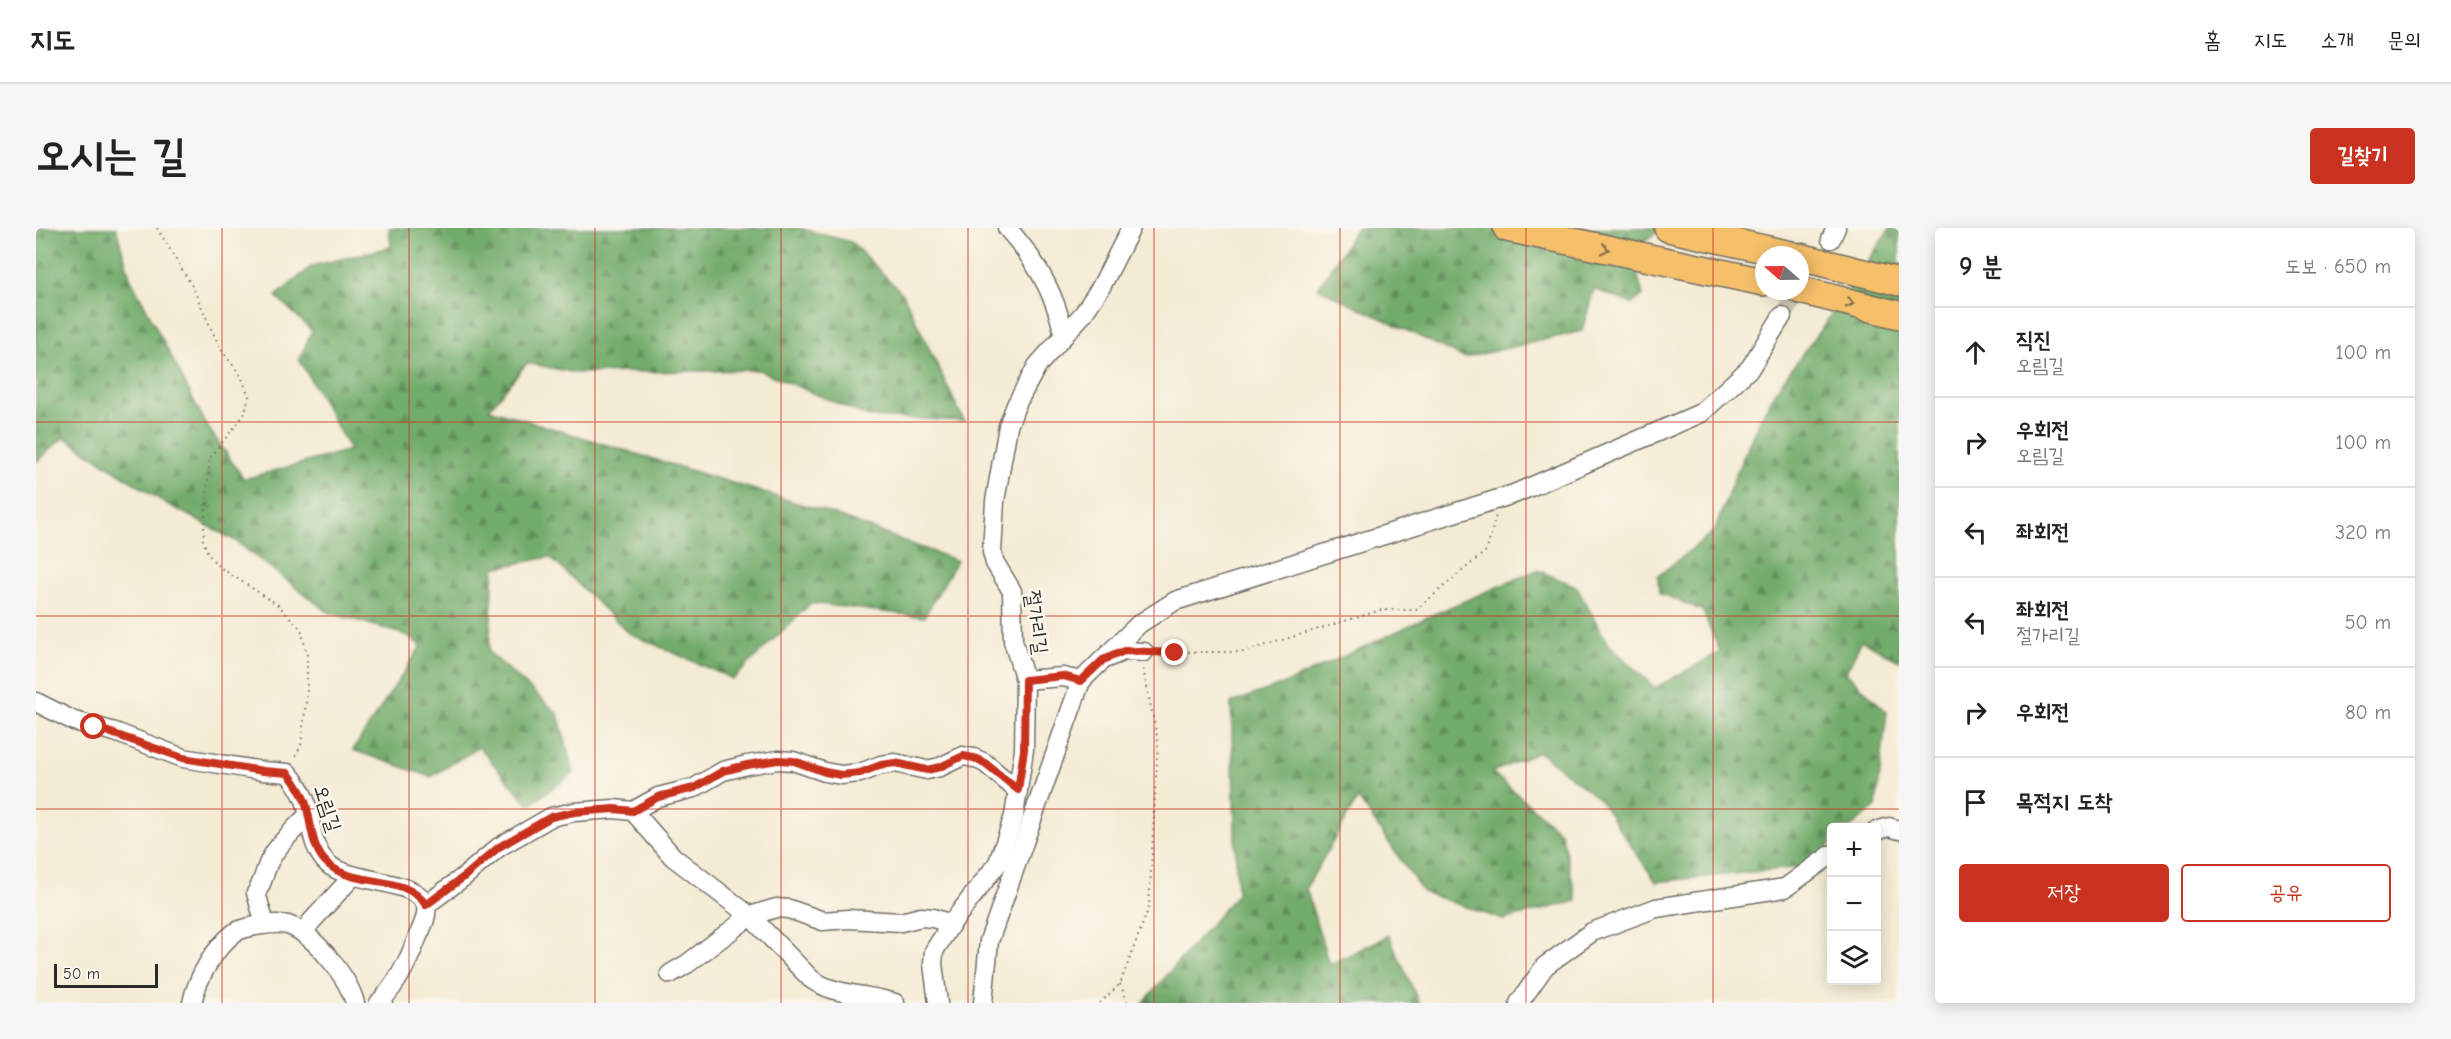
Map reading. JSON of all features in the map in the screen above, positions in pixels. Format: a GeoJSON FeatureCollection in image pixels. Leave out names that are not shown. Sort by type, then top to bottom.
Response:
{"type":"FeatureCollection","features":[{"type":"Feature","properties":{"kind":"highway"},"geometry":{"type":"LineString","coordinates":[[1507,228],[1755,280]]}},
{"type":"Feature","properties":{"kind":"highway"},"geometry":{"type":"LineString","coordinates":[[1668,228],[1755,247]]}},
{"type":"Feature","properties":{"kind":"highway"},"geometry":{"type":"LineString","coordinates":[[1809,259],[1899,282]]}},
{"type":"Feature","properties":{"kind":"highway"},"geometry":{"type":"LineString","coordinates":[[1809,292],[1899,315]]}},
{"type":"Feature","properties":{"kind":"street"},"geometry":{"type":"LineString","coordinates":[[1007,228],[1026,249],[1042,273],[1060,314],[1064,336]]}},
{"type":"Feature","properties":{"kind":"street","name":"절가리길"},"geometry":{"type":"LineString","coordinates":[[938,1003],[933,964],[934,951],[951,924],[998,863],[1014,816],[1024,750],[1025,680],[1013,641],[1012,591],[995,563],[992,552],[995,501],[1008,426],[1016,405],[1037,366],[1083,314],[1101,288],[1131,228]]}},
{"type":"Feature","properties":{"kind":"street"},"geometry":{"type":"LineString","coordinates":[[984,1003],[989,941],[1081,681],[1140,624],[1175,601],[1497,500],[1701,413],[1750,368],[1782,316]]}},
{"type":"Feature","properties":{"kind":"street"},"geometry":{"type":"LineString","coordinates":[[1103,660],[1124,651],[1144,652]]}},
{"type":"Feature","properties":{"kind":"street"},"geometry":{"type":"LineString","coordinates":[[1025,680],[1063,676],[1081,681]]}},
{"type":"Feature","properties":{"kind":"street","name":"오림길"},"geometry":{"type":"LineString","coordinates":[[36,702],[74,721],[114,732],[183,758],[288,773],[297,783],[305,801],[314,843],[321,856],[330,865],[353,876],[409,889],[420,896],[426,905]]}},
{"type":"Feature","properties":{"kind":"street"},"geometry":{"type":"LineString","coordinates":[[379,1003],[394,987],[407,964],[425,920],[426,905],[499,847],[551,817],[574,812],[614,809],[633,811],[658,797],[694,788],[723,771],[778,760],[794,761],[841,775],[860,773],[881,765],[895,763],[927,770],[940,767],[963,756],[985,763],[1018,790]]}},
{"type":"Feature","properties":{"kind":"street"},"geometry":{"type":"LineString","coordinates":[[633,811],[673,856],[750,916],[823,988],[876,997],[895,1003]]}},
{"type":"Feature","properties":{"kind":"street"},"geometry":{"type":"LineString","coordinates":[[265,924],[256,893],[264,881],[270,860],[308,815]]}},
{"type":"Feature","properties":{"kind":"street"},"geometry":{"type":"LineString","coordinates":[[1881,829],[1889,827],[1899,830]]}},
{"type":"Feature","properties":{"kind":"street"},"geometry":{"type":"LineString","coordinates":[[1519,1003],[1545,966],[1592,932],[1656,908],[1785,888],[1827,858]]}},
{"type":"Feature","properties":{"kind":"street"},"geometry":{"type":"LineString","coordinates":[[304,934],[310,923],[353,876]]}},
{"type":"Feature","properties":{"kind":"street"},"geometry":{"type":"LineString","coordinates":[[670,974],[687,964],[750,916],[776,908],[789,909],[822,921],[848,919],[901,922],[921,917],[951,924]]}},
{"type":"Feature","properties":{"kind":"street"},"geometry":{"type":"LineString","coordinates":[[192,1003],[198,982],[215,954],[235,932],[265,924],[287,925],[304,934],[332,962],[355,1003]]}},
{"type":"Feature","properties":{"kind":"path"},"geometry":{"type":"LineString","coordinates":[[157,228],[192,286],[220,348],[241,376],[249,396],[244,415],[210,458],[203,540],[208,554],[218,566],[278,605],[301,629],[308,655],[307,694],[301,745],[288,773]]}},
{"type":"Feature","properties":{"kind":"path"},"geometry":{"type":"LineString","coordinates":[[1100,1003],[1120,984],[1149,907],[1158,742],[1143,666],[1144,652],[1243,652],[1381,610],[1416,610],[1487,550],[1496,520],[1497,500]]}},
{"type":"Feature","properties":{"kind":"path"},"geometry":{"type":"LineString","coordinates":[[1120,984],[1128,1003]]}},
{"type":"Feature","properties":{"kind":"green space"},"geometry":{"type":"Polygon","coordinates":[[[36,228],[116,228],[130,277],[207,426],[244,479],[350,450],[299,359],[312,331],[276,296],[312,266],[391,247],[389,228],[799,228],[851,242],[903,294],[964,421],[869,417],[759,370],[576,373],[527,363],[489,409],[824,511],[957,561],[924,617],[811,603],[733,679],[629,633],[550,557],[494,568],[489,652],[558,714],[574,773],[529,805],[479,747],[431,777],[353,750],[421,646],[406,635],[328,612],[234,540],[162,501],[64,437],[36,462],[36,228]]]}},
{"type":"Feature","properties":{"kind":"green space"},"geometry":{"type":"Polygon","coordinates":[[[1357,228],[1663,228],[1631,251],[1643,295],[1632,304],[1594,289],[1582,331],[1464,358],[1318,288],[1357,228]]]}},
{"type":"Feature","properties":{"kind":"green space"},"geometry":{"type":"Polygon","coordinates":[[[1890,228],[1899,228],[1899,661],[1862,640],[1846,672],[1887,712],[1876,807],[1856,823],[1827,823],[1827,847],[1803,867],[1656,882],[1599,799],[1539,752],[1492,772],[1561,833],[1577,901],[1503,920],[1423,892],[1358,798],[1306,888],[1329,965],[1389,935],[1419,1003],[1143,1003],[1237,894],[1231,703],[1289,682],[1434,614],[1537,570],[1576,586],[1609,645],[1655,688],[1720,652],[1702,610],[1659,593],[1658,576],[1715,530],[1734,478],[1759,421],[1777,389],[1837,307],[1890,228]]]}},
{"type":"Feature","properties":{"kind":"tunnel"},"geometry":{"type":"LineString","coordinates":[[1782,316],[1792,300]]}},
{"type":"Feature","properties":{"kind":"route"},"geometry":{"type":"LineString","coordinates":[[94,727],[114,732],[183,758],[288,773],[297,783],[305,801],[314,843],[321,856],[330,865],[347,875],[409,889],[420,896],[426,905],[499,847],[551,817],[574,812],[614,809],[633,811],[658,797],[694,788],[723,771],[747,765],[778,760],[794,761],[841,775],[860,773],[881,765],[895,763],[927,770],[940,767],[963,756],[985,763],[1018,790],[1024,750],[1025,680],[1063,676],[1081,681],[1103,660],[1124,651],[1175,653]]}}]}
